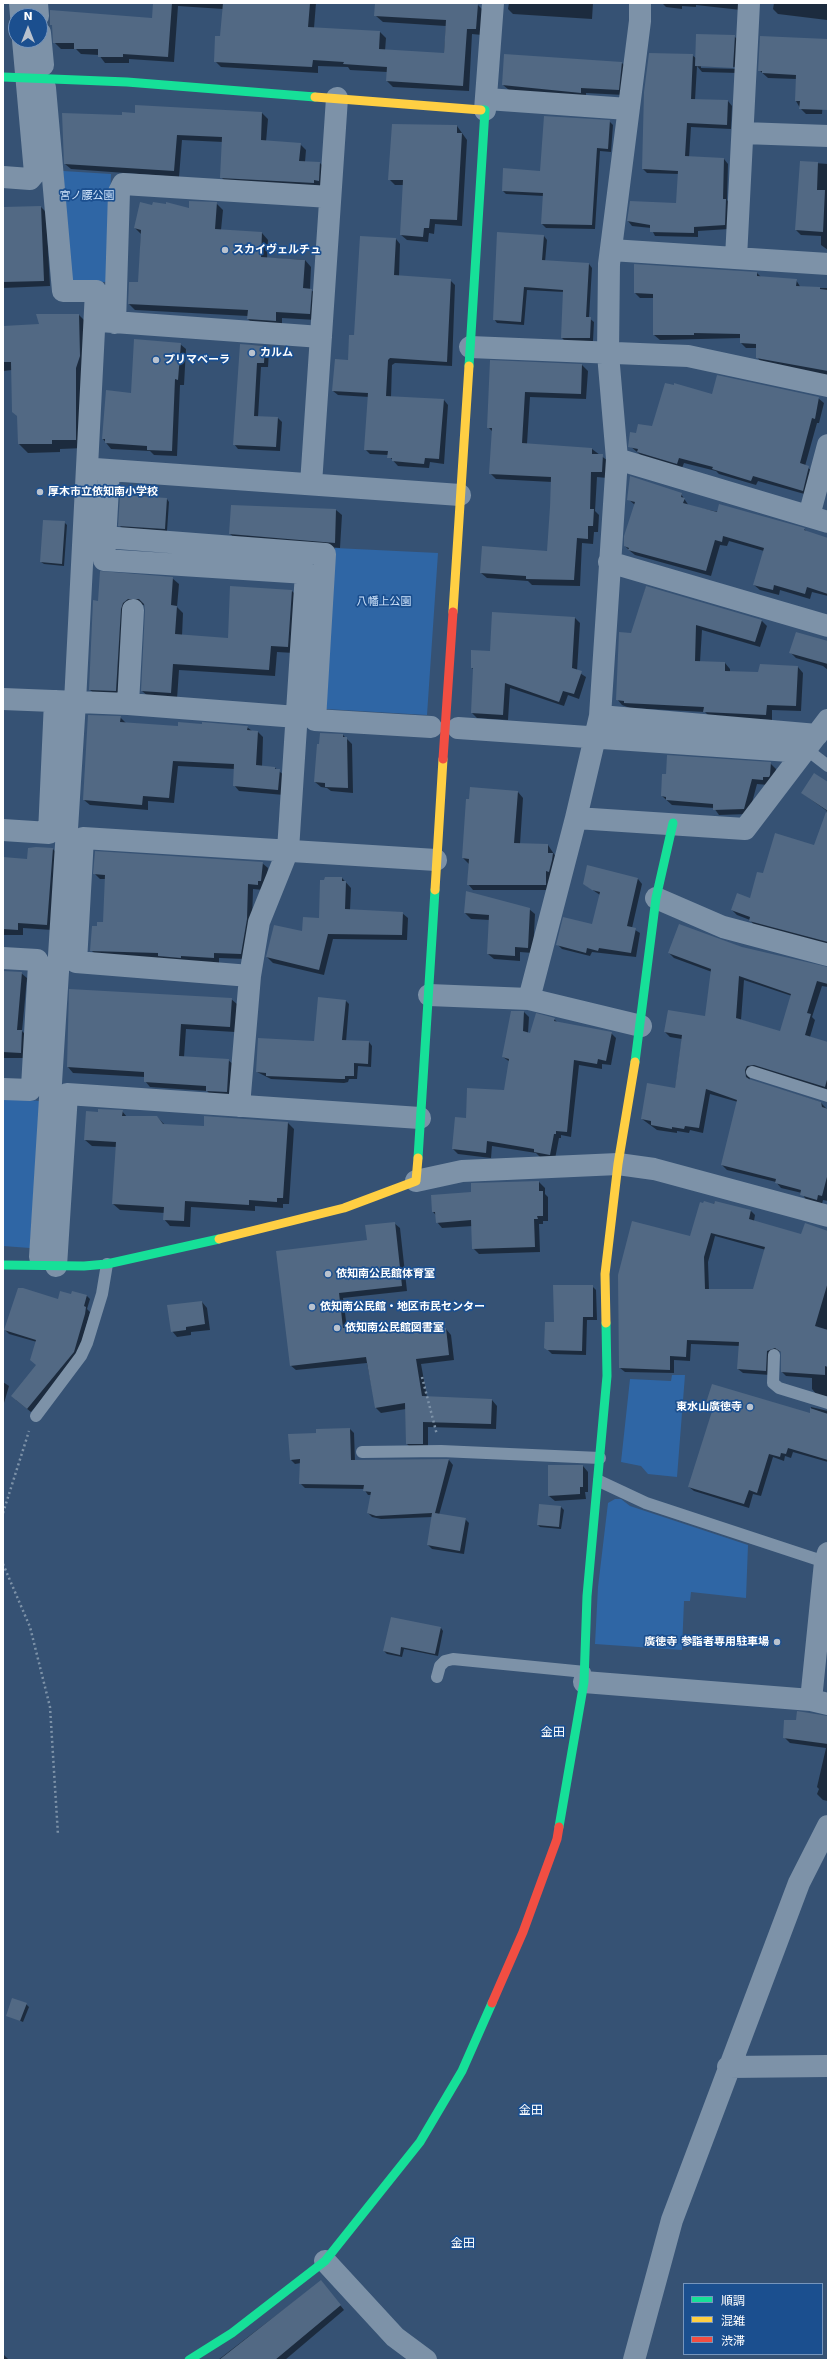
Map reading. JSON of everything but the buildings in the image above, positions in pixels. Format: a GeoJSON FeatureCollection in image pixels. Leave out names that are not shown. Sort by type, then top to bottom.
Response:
{"type":"FeatureCollection","features":[{"type":"Feature","properties":{"kind":"street"},"geometry":{"type":"LineString","coordinates":[[416,1181],[493,3]]}},
{"type":"Feature","properties":{"kind":"street"},"geometry":{"type":"LineString","coordinates":[[529,999],[576,818],[600,716],[617,459],[608,354],[611,250],[640,21],[640,3]]}},
{"type":"Feature","properties":{"kind":"street"},"geometry":{"type":"LineString","coordinates":[[736,258],[749,3]]}},
{"type":"Feature","properties":{"kind":"street"},"geometry":{"type":"LineString","coordinates":[[3,177],[30,178],[35,173],[24,48]]}},
{"type":"Feature","properties":{"kind":"street"},"geometry":{"type":"LineString","coordinates":[[41,48],[43,65]]}},
{"type":"Feature","properties":{"kind":"street"},"geometry":{"type":"LineString","coordinates":[[3,77],[127,82],[337,98],[628,109]]}},
{"type":"Feature","properties":{"kind":"street"},"geometry":{"type":"LineString","coordinates":[[45,88],[63,291],[96,291],[105,322]]}},
{"type":"Feature","properties":{"kind":"street"},"geometry":{"type":"LineString","coordinates":[[311,484],[337,98]]}},
{"type":"Feature","properties":{"kind":"street"},"geometry":{"type":"LineString","coordinates":[[743,133],[828,136]]}},
{"type":"Feature","properties":{"kind":"street"},"geometry":{"type":"LineString","coordinates":[[3,830],[49,833],[91,469],[105,322],[122,184],[330,197]]}},
{"type":"Feature","properties":{"kind":"street"},"geometry":{"type":"LineString","coordinates":[[611,250],[828,264]]}},
{"type":"Feature","properties":{"kind":"street"},"geometry":{"type":"LineString","coordinates":[[105,322],[321,337]]}},
{"type":"Feature","properties":{"kind":"street"},"geometry":{"type":"LineString","coordinates":[[470,347],[608,354],[688,356],[828,386]]}},
{"type":"Feature","properties":{"kind":"street"},"geometry":{"type":"LineString","coordinates":[[617,459],[818,519],[828,445]]}},
{"type":"Feature","properties":{"kind":"street"},"geometry":{"type":"LineString","coordinates":[[91,469],[460,495]]}},
{"type":"Feature","properties":{"kind":"street"},"geometry":{"type":"LineString","coordinates":[[91,469],[104,537],[104,560],[306,573],[288,850],[259,922],[250,976],[239,1106]]}},
{"type":"Feature","properties":{"kind":"street"},"geometry":{"type":"LineString","coordinates":[[104,537],[325,554],[316,720],[431,726]]}},
{"type":"Feature","properties":{"kind":"street"},"geometry":{"type":"LineString","coordinates":[[609,562],[828,626]]}},
{"type":"Feature","properties":{"kind":"street"},"geometry":{"type":"LineString","coordinates":[[128,704],[133,610]]}},
{"type":"Feature","properties":{"kind":"street"},"geometry":{"type":"LineString","coordinates":[[3,699],[128,704],[297,717]]}},
{"type":"Feature","properties":{"kind":"street"},"geometry":{"type":"LineString","coordinates":[[48,1262],[65,702]]}},
{"type":"Feature","properties":{"kind":"street"},"geometry":{"type":"LineString","coordinates":[[600,716],[814,739]]}},
{"type":"Feature","properties":{"kind":"street"},"geometry":{"type":"LineString","coordinates":[[458,728],[595,738],[814,739]]}},
{"type":"Feature","properties":{"kind":"street"},"geometry":{"type":"LineString","coordinates":[[576,818],[673,823],[745,829],[814,739]]}},
{"type":"Feature","properties":{"kind":"street"},"geometry":{"type":"LineString","coordinates":[[189,2360],[232,2333],[325,2261],[420,2142],[462,2071],[523,1932],[557,1839],[584,1677],[587,1596],[599,1481],[607,1376],[605,1274],[618,1164],[641,1026],[656,898],[673,823]]}},
{"type":"Feature","properties":{"kind":"street"},"geometry":{"type":"LineString","coordinates":[[250,976],[76,962],[83,838],[436,860]]}},
{"type":"Feature","properties":{"kind":"street"},"geometry":{"type":"LineString","coordinates":[[656,898],[723,927],[828,955]]}},
{"type":"Feature","properties":{"kind":"street"},"geometry":{"type":"LineString","coordinates":[[3,958],[37,960],[39,964],[32,1087],[30,1090],[3,1089]]}},
{"type":"Feature","properties":{"kind":"street"},"geometry":{"type":"LineString","coordinates":[[429,996],[529,999],[641,1026]]}},
{"type":"Feature","properties":{"kind":"street"},"geometry":{"type":"LineString","coordinates":[[48,1262],[67,1094],[420,1118]]}},
{"type":"Feature","properties":{"kind":"street"},"geometry":{"type":"LineString","coordinates":[[3,1264],[48,1262],[107,1264],[202,1244],[344,1208],[416,1181],[462,1171],[618,1164],[654,1169],[828,1216]]}},
{"type":"Feature","properties":{"kind":"street"},"geometry":{"type":"LineString","coordinates":[[584,1677],[819,1702],[826,1558]]}},
{"type":"Feature","properties":{"kind":"street"},"geometry":{"type":"LineString","coordinates":[[634,2360],[672,2220],[728,2066],[799,1883],[828,1826]]}},
{"type":"Feature","properties":{"kind":"street"},"geometry":{"type":"LineString","coordinates":[[728,2066],[828,2066]]}},
{"type":"Feature","properties":{"kind":"street"},"geometry":{"type":"LineString","coordinates":[[325,2261],[395,2338],[426,2360]]}},
{"type":"Feature","properties":{"kind":"lane"},"geometry":{"type":"LineString","coordinates":[[814,739],[828,766]]}},
{"type":"Feature","properties":{"kind":"lane"},"geometry":{"type":"LineString","coordinates":[[752,1072],[828,1096]]}},
{"type":"Feature","properties":{"kind":"lane"},"geometry":{"type":"LineString","coordinates":[[36,1416],[81,1356],[88,1343],[102,1294],[107,1264]]}},
{"type":"Feature","properties":{"kind":"lane"},"geometry":{"type":"LineString","coordinates":[[774,1355],[774,1382],[779,1388],[828,1403]]}},
{"type":"Feature","properties":{"kind":"lane"},"geometry":{"type":"LineString","coordinates":[[362,1452],[440,1451],[600,1458]]}},
{"type":"Feature","properties":{"kind":"lane"},"geometry":{"type":"LineString","coordinates":[[599,1481],[646,1503],[826,1558]]}},
{"type":"Feature","properties":{"kind":"lane"},"geometry":{"type":"LineString","coordinates":[[437,1677],[440,1666],[445,1661],[453,1659],[584,1677]]}},
{"type":"Feature","properties":{"kind":"path"},"geometry":{"type":"LineString","coordinates":[[422,1377],[440,1451]]}},
{"type":"Feature","properties":{"kind":"path"},"geometry":{"type":"LineString","coordinates":[[3,1513],[25,1441],[36,1416]]}},
{"type":"Feature","properties":{"kind":"path"},"geometry":{"type":"LineString","coordinates":[[3,1564],[30,1627],[50,1707],[58,1835]]}},
{"type":"Feature","properties":{"kind":"green space","name":"宮ノ腰公園"},"geometry":{"type":"Polygon","coordinates":[[[63,171],[111,174],[107,282],[70,281],[63,171]]]}},
{"type":"Feature","properties":{"kind":"green space","name":"八幡上公園"},"geometry":{"type":"Polygon","coordinates":[[[335,548],[438,553],[427,715],[326,709],[335,548]]]}},
{"type":"Feature","properties":{"kind":"green space"},"geometry":{"type":"Polygon","coordinates":[[[3,1098],[40,1101],[30,1248],[3,1246],[3,1098]]]}},
{"type":"Feature","properties":{"kind":"green space"},"geometry":{"type":"Polygon","coordinates":[[[672,1375],[685,1375],[677,1477],[648,1474],[641,1466],[621,1462],[630,1379],[671,1381],[672,1375]]]}},
{"type":"Feature","properties":{"kind":"green space"},"geometry":{"type":"Polygon","coordinates":[[[615,1499],[621,1499],[630,1506],[748,1545],[746,1598],[691,1592],[690,1601],[684,1601],[682,1650],[595,1644],[598,1587],[608,1503],[615,1499]]]}},
{"type":"Feature","properties":{"kind":"traffic: fast"},"geometry":{"type":"LineString","coordinates":[[3,77],[127,82],[315,97]]}},
{"type":"Feature","properties":{"kind":"traffic: fast"},"geometry":{"type":"LineString","coordinates":[[469,366],[485,110],[481,110]]}},
{"type":"Feature","properties":{"kind":"traffic: fast"},"geometry":{"type":"LineString","coordinates":[[635,1062],[656,898],[673,823]]}},
{"type":"Feature","properties":{"kind":"traffic: fast"},"geometry":{"type":"LineString","coordinates":[[418,1158],[435,890]]}},
{"type":"Feature","properties":{"kind":"traffic: fast"},"geometry":{"type":"LineString","coordinates":[[3,1265],[84,1266],[107,1264],[219,1239]]}},
{"type":"Feature","properties":{"kind":"traffic: fast"},"geometry":{"type":"LineString","coordinates":[[559,1827],[584,1682],[587,1596],[607,1376],[606,1323]]}},
{"type":"Feature","properties":{"kind":"traffic: fast"},"geometry":{"type":"LineString","coordinates":[[189,2360],[232,2333],[325,2261],[420,2142],[462,2071],[492,2003]]}},
{"type":"Feature","properties":{"kind":"traffic: slow"},"geometry":{"type":"LineString","coordinates":[[315,97],[481,110]]}},
{"type":"Feature","properties":{"kind":"traffic: slow"},"geometry":{"type":"LineString","coordinates":[[453,612],[469,366]]}},
{"type":"Feature","properties":{"kind":"traffic: slow"},"geometry":{"type":"LineString","coordinates":[[435,890],[443,759]]}},
{"type":"Feature","properties":{"kind":"traffic: slow"},"geometry":{"type":"LineString","coordinates":[[606,1323],[605,1274],[618,1164],[635,1062]]}},
{"type":"Feature","properties":{"kind":"traffic: slow"},"geometry":{"type":"LineString","coordinates":[[219,1239],[344,1208],[416,1181],[418,1158]]}},
{"type":"Feature","properties":{"kind":"traffic: jam"},"geometry":{"type":"LineString","coordinates":[[443,759],[453,612]]}},
{"type":"Feature","properties":{"kind":"traffic: jam"},"geometry":{"type":"LineString","coordinates":[[492,2003],[523,1932],[557,1839],[559,1827]]}},
{"type":"Feature","properties":{"kind":"place","name":"スカイヴェルチュ"},"geometry":{"type":"Point","coordinates":[225,250]}},
{"type":"Feature","properties":{"kind":"place","name":"カルム"},"geometry":{"type":"Point","coordinates":[252,353]}},
{"type":"Feature","properties":{"kind":"place","name":"プリマベーラ"},"geometry":{"type":"Point","coordinates":[156,360]}},
{"type":"Feature","properties":{"kind":"place","name":"厚木市立依知南小学校"},"geometry":{"type":"Point","coordinates":[40,492]}},
{"type":"Feature","properties":{"kind":"place","name":"依知南公民館体育室"},"geometry":{"type":"Point","coordinates":[328,1274]}},
{"type":"Feature","properties":{"kind":"place","name":"依知南公民館・地区市民センター"},"geometry":{"type":"Point","coordinates":[312,1307]}},
{"type":"Feature","properties":{"kind":"place","name":"依知南公民館図書室"},"geometry":{"type":"Point","coordinates":[337,1328]}},
{"type":"Feature","properties":{"kind":"place","name":"東水山廣徳寺"},"geometry":{"type":"Point","coordinates":[750,1407]}},
{"type":"Feature","properties":{"kind":"place","name":"廣徳寺 参詣者専用駐車場"},"geometry":{"type":"Point","coordinates":[777,1642]}},
{"type":"Feature","properties":{"kind":"district","name":"金田"},"geometry":{"type":"Point","coordinates":[553,1733]}},
{"type":"Feature","properties":{"kind":"district","name":"金田"},"geometry":{"type":"Point","coordinates":[531,2111]}},
{"type":"Feature","properties":{"kind":"district","name":"金田"},"geometry":{"type":"Point","coordinates":[463,2244]}}]}
